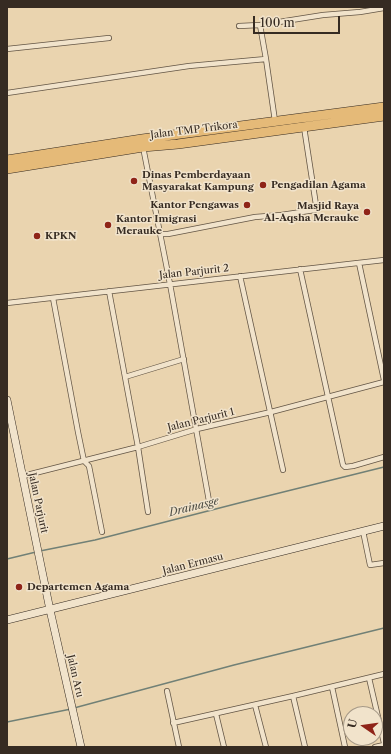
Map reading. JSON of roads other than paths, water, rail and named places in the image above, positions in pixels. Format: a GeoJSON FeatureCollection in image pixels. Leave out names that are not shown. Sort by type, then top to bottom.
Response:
{"type":"FeatureCollection","features":[{"type":"Feature","properties":{"kind":"highway","name":"Jalan TMP Trikora"},"geometry":{"type":"LineString","coordinates":[[7,160],[142,143],[178,144],[384,107]]}},
{"type":"Feature","properties":{"kind":"highway","name":"Jalan TMP Trikora"},"geometry":{"type":"LineString","coordinates":[[7,169],[142,143],[274,121],[304,127],[384,116]]}},
{"type":"Feature","properties":{"kind":"street"},"geometry":{"type":"LineString","coordinates":[[239,26],[260,25],[323,15],[360,12],[384,8]]}},
{"type":"Feature","properties":{"kind":"street"},"geometry":{"type":"LineString","coordinates":[[260,25],[274,121]]}},
{"type":"Feature","properties":{"kind":"street"},"geometry":{"type":"LineString","coordinates":[[7,49],[108,38]]}},
{"type":"Feature","properties":{"kind":"street"},"geometry":{"type":"LineString","coordinates":[[7,93],[189,66],[266,59]]}},
{"type":"Feature","properties":{"kind":"street"},"geometry":{"type":"LineString","coordinates":[[160,234],[168,234],[255,217],[315,210],[316,205],[304,127]]}},
{"type":"Feature","properties":{"kind":"street"},"geometry":{"type":"LineString","coordinates":[[142,143],[170,284],[209,501]]}},
{"type":"Feature","properties":{"kind":"street","name":"Jalan Parjurit 2"},"geometry":{"type":"LineString","coordinates":[[7,303],[384,260]]}},
{"type":"Feature","properties":{"kind":"street"},"geometry":{"type":"LineString","coordinates":[[359,263],[384,381]]}},
{"type":"Feature","properties":{"kind":"street"},"geometry":{"type":"LineString","coordinates":[[300,270],[343,465],[345,467],[354,466],[384,457]]}},
{"type":"Feature","properties":{"kind":"street"},"geometry":{"type":"LineString","coordinates":[[240,276],[283,470]]}},
{"type":"Feature","properties":{"kind":"street"},"geometry":{"type":"LineString","coordinates":[[109,291],[138,447],[148,512]]}},
{"type":"Feature","properties":{"kind":"street"},"geometry":{"type":"LineString","coordinates":[[53,298],[84,461],[88,466],[102,532]]}},
{"type":"Feature","properties":{"kind":"street"},"geometry":{"type":"LineString","coordinates":[[125,377],[184,359]]}},
{"type":"Feature","properties":{"kind":"street","name":"Jalan Parjurit 1"},"geometry":{"type":"LineString","coordinates":[[23,476],[138,447],[197,429],[328,397],[384,381]]}},
{"type":"Feature","properties":{"kind":"street","name":"Jalan Parjurit"},"geometry":{"type":"LineString","coordinates":[[7,404],[50,610]]}},
{"type":"Feature","properties":{"kind":"street","name":"Jalan Ermasu"},"geometry":{"type":"LineString","coordinates":[[7,620],[384,526]]}},
{"type":"Feature","properties":{"kind":"street"},"geometry":{"type":"LineString","coordinates":[[363,531],[370,565],[384,562]]}},
{"type":"Feature","properties":{"kind":"street","name":"Jalan Aru"},"geometry":{"type":"LineString","coordinates":[[50,610],[81,747]]}},
{"type":"Feature","properties":{"kind":"street"},"geometry":{"type":"LineString","coordinates":[[174,723],[384,674]]}},
{"type":"Feature","properties":{"kind":"street"},"geometry":{"type":"LineString","coordinates":[[370,678],[384,744],[375,747]]}},
{"type":"Feature","properties":{"kind":"street"},"geometry":{"type":"LineString","coordinates":[[332,687],[345,747]]}},
{"type":"Feature","properties":{"kind":"street"},"geometry":{"type":"LineString","coordinates":[[167,692],[179,747]]}},
{"type":"Feature","properties":{"kind":"street"},"geometry":{"type":"LineString","coordinates":[[293,696],[305,747]]}},
{"type":"Feature","properties":{"kind":"street"},"geometry":{"type":"LineString","coordinates":[[255,705],[266,747]]}},
{"type":"Feature","properties":{"kind":"street"},"geometry":{"type":"LineString","coordinates":[[216,714],[224,747]]}},
{"type":"Feature","properties":{"kind":"waterway","name":"Drainasge"},"geometry":{"type":"LineString","coordinates":[[40,551],[95,540],[384,467]]}},
{"type":"Feature","properties":{"kind":"waterway","name":"Drainasge"},"geometry":{"type":"LineString","coordinates":[[7,559],[36,552]]}},
{"type":"Feature","properties":{"kind":"waterway"},"geometry":{"type":"LineString","coordinates":[[74,708],[234,665],[384,628]]}},
{"type":"Feature","properties":{"kind":"waterway"},"geometry":{"type":"LineString","coordinates":[[7,722],[71,709]]}},
{"type":"Feature","properties":{"kind":"place","name":"Dinas Pemberdayaan Masyarakat Kampung"},"geometry":{"type":"Point","coordinates":[134,181]}},
{"type":"Feature","properties":{"kind":"place","name":"Pengadilan Agama"},"geometry":{"type":"Point","coordinates":[263,185]}},
{"type":"Feature","properties":{"kind":"place","name":"Kantor Pengawas"},"geometry":{"type":"Point","coordinates":[247,205]}},
{"type":"Feature","properties":{"kind":"place","name":"Masjid Raya Al-Aqsha Merauke"},"geometry":{"type":"Point","coordinates":[367,212]}},
{"type":"Feature","properties":{"kind":"place","name":"Kantor Imigrasi Merauke"},"geometry":{"type":"Point","coordinates":[108,225]}},
{"type":"Feature","properties":{"kind":"place","name":"KPKN"},"geometry":{"type":"Point","coordinates":[37,236]}},
{"type":"Feature","properties":{"kind":"place","name":"Departemen Agama"},"geometry":{"type":"Point","coordinates":[19,587]}}]}
